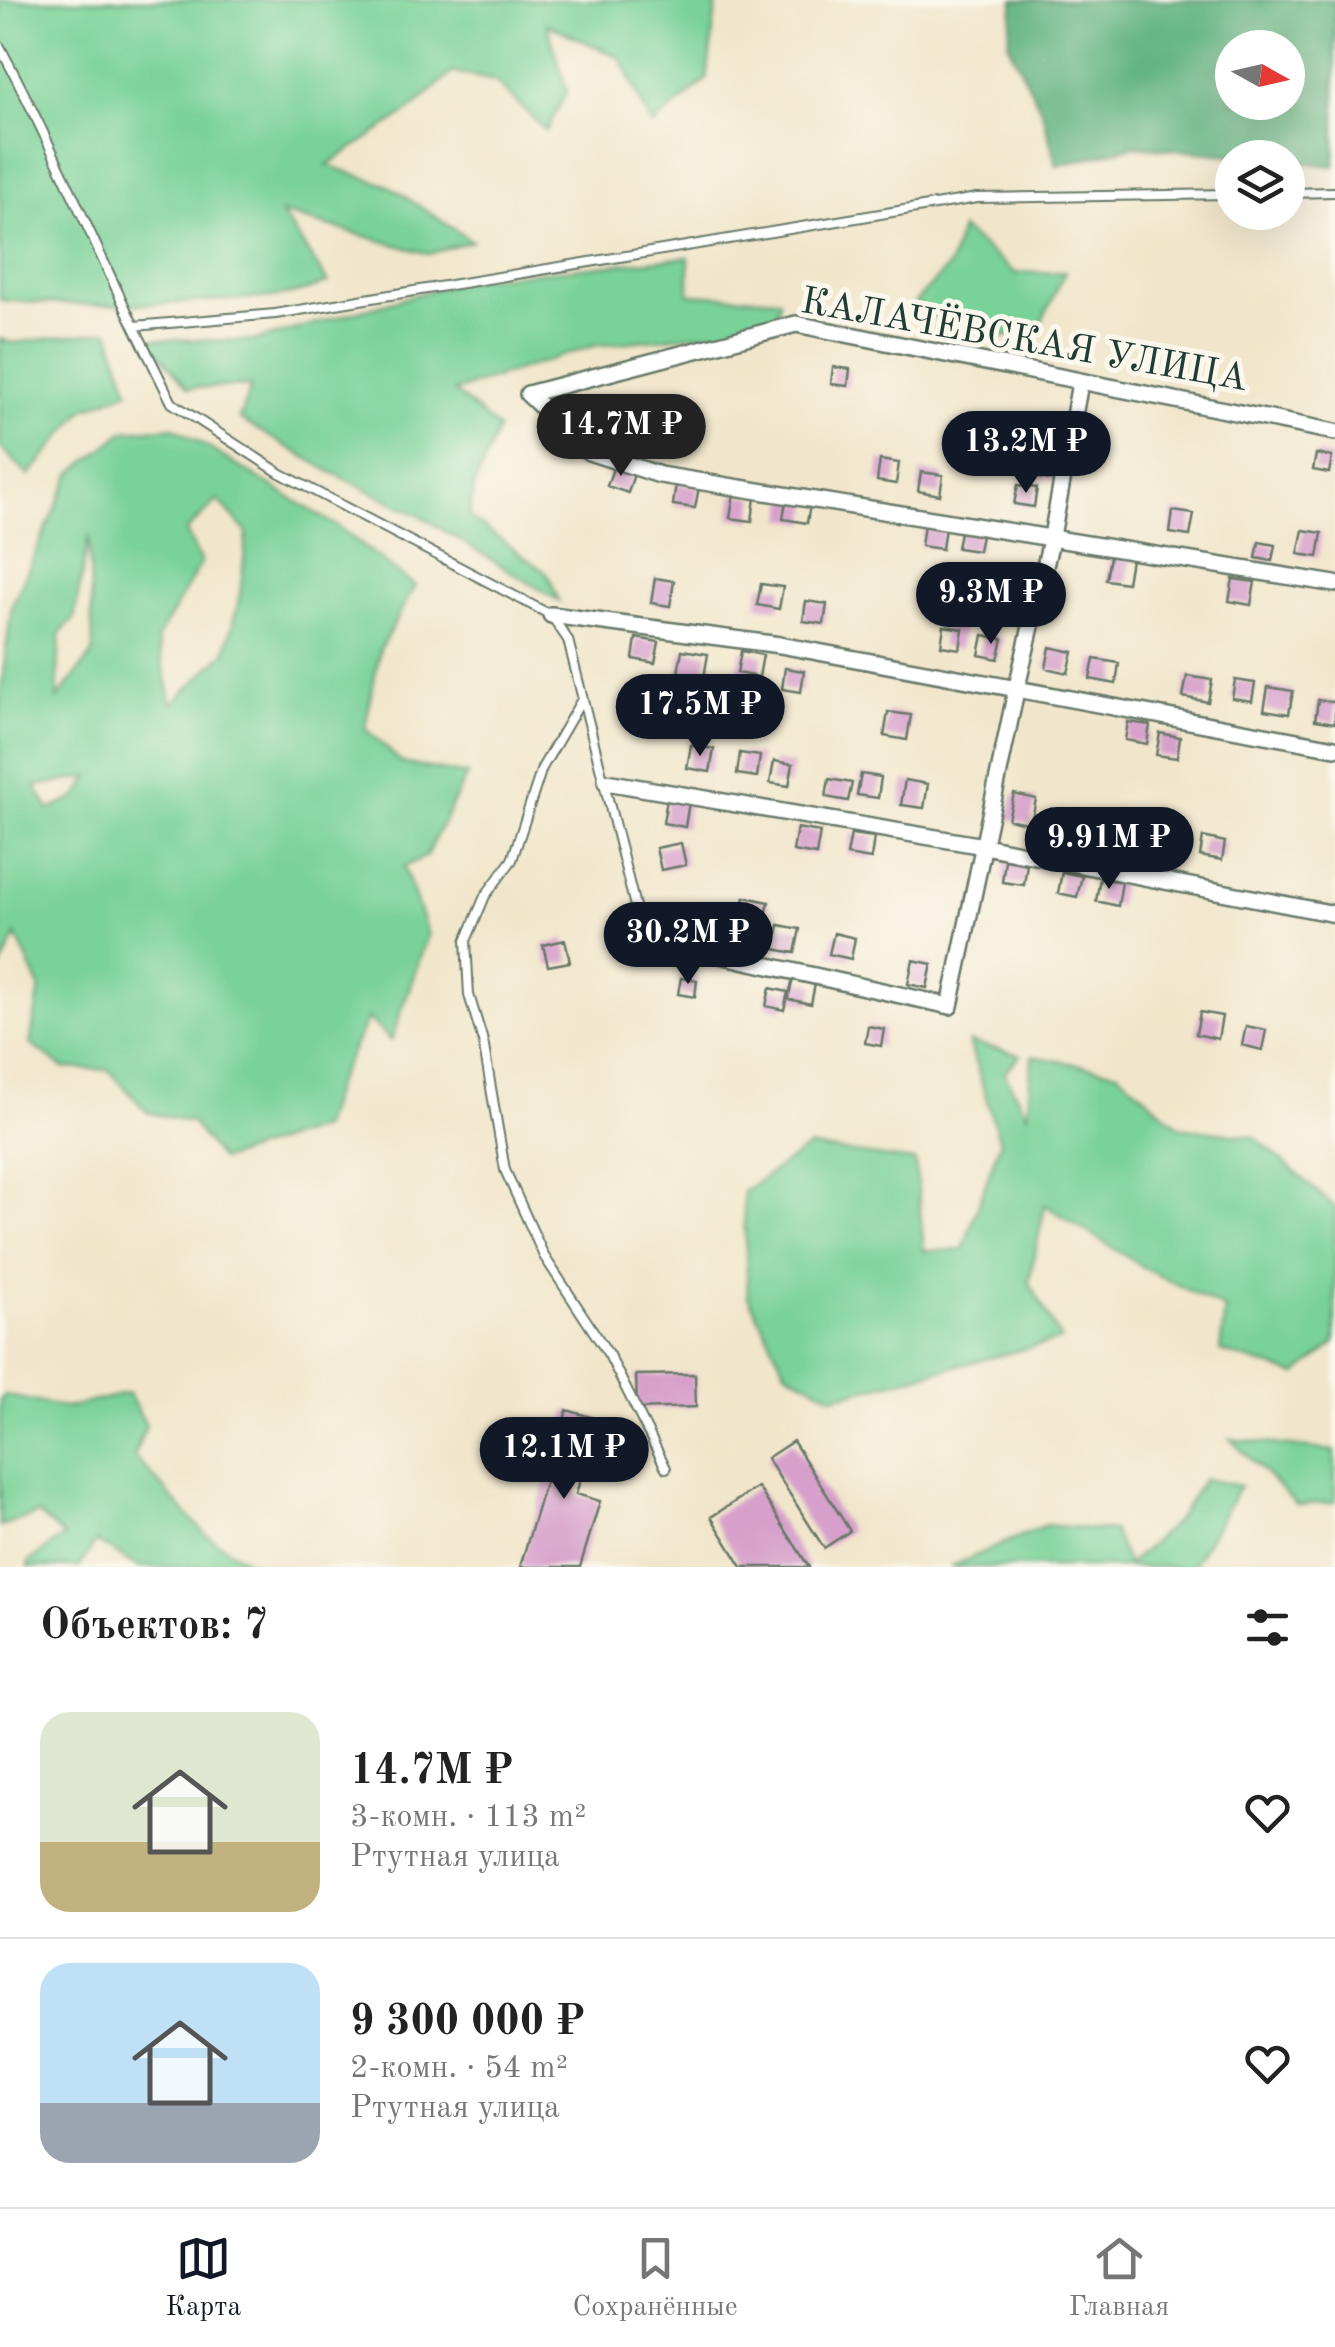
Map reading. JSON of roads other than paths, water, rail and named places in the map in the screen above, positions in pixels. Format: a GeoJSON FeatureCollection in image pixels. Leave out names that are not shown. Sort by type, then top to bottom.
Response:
{"type":"FeatureCollection","features":[{"type":"Feature","properties":{"kind":"street","name":"КАЛАЧЁВСКАЯ УЛИЦА"},"geometry":{"type":"LineString","coordinates":[[1052,536],[660,474],[589,452],[528,394],[796,324],[1335,432]]}},
{"type":"Feature","properties":{"kind":"street"},"geometry":{"type":"LineString","coordinates":[[643,938],[945,1006],[954,1001],[1016,691],[1052,536],[1080,383]]}},
{"type":"Feature","properties":{"kind":"street"},"geometry":{"type":"LineString","coordinates":[[1052,536],[1335,584]]}},
{"type":"Feature","properties":{"kind":"street"},"geometry":{"type":"LineString","coordinates":[[550,615],[780,645],[1335,748]]}},
{"type":"Feature","properties":{"kind":"street"},"geometry":{"type":"LineString","coordinates":[[606,782],[984,846],[1335,914]]}},
{"type":"Feature","properties":{"kind":"lane"},"geometry":{"type":"LineString","coordinates":[[0,48],[39,120],[85,226],[172,403],[280,472],[550,615],[568,640],[643,938]]}},
{"type":"Feature","properties":{"kind":"lane"},"geometry":{"type":"LineString","coordinates":[[1305,193],[1335,192]]}},
{"type":"Feature","properties":{"kind":"lane"},"geometry":{"type":"LineString","coordinates":[[134,326],[274,314],[978,198],[1215,194]]}},
{"type":"Feature","properties":{"kind":"lane"},"geometry":{"type":"LineString","coordinates":[[582,701],[542,768],[512,860],[485,896],[466,940],[470,995],[483,1041],[504,1170],[544,1256],[609,1356],[666,1468]]}}]}
